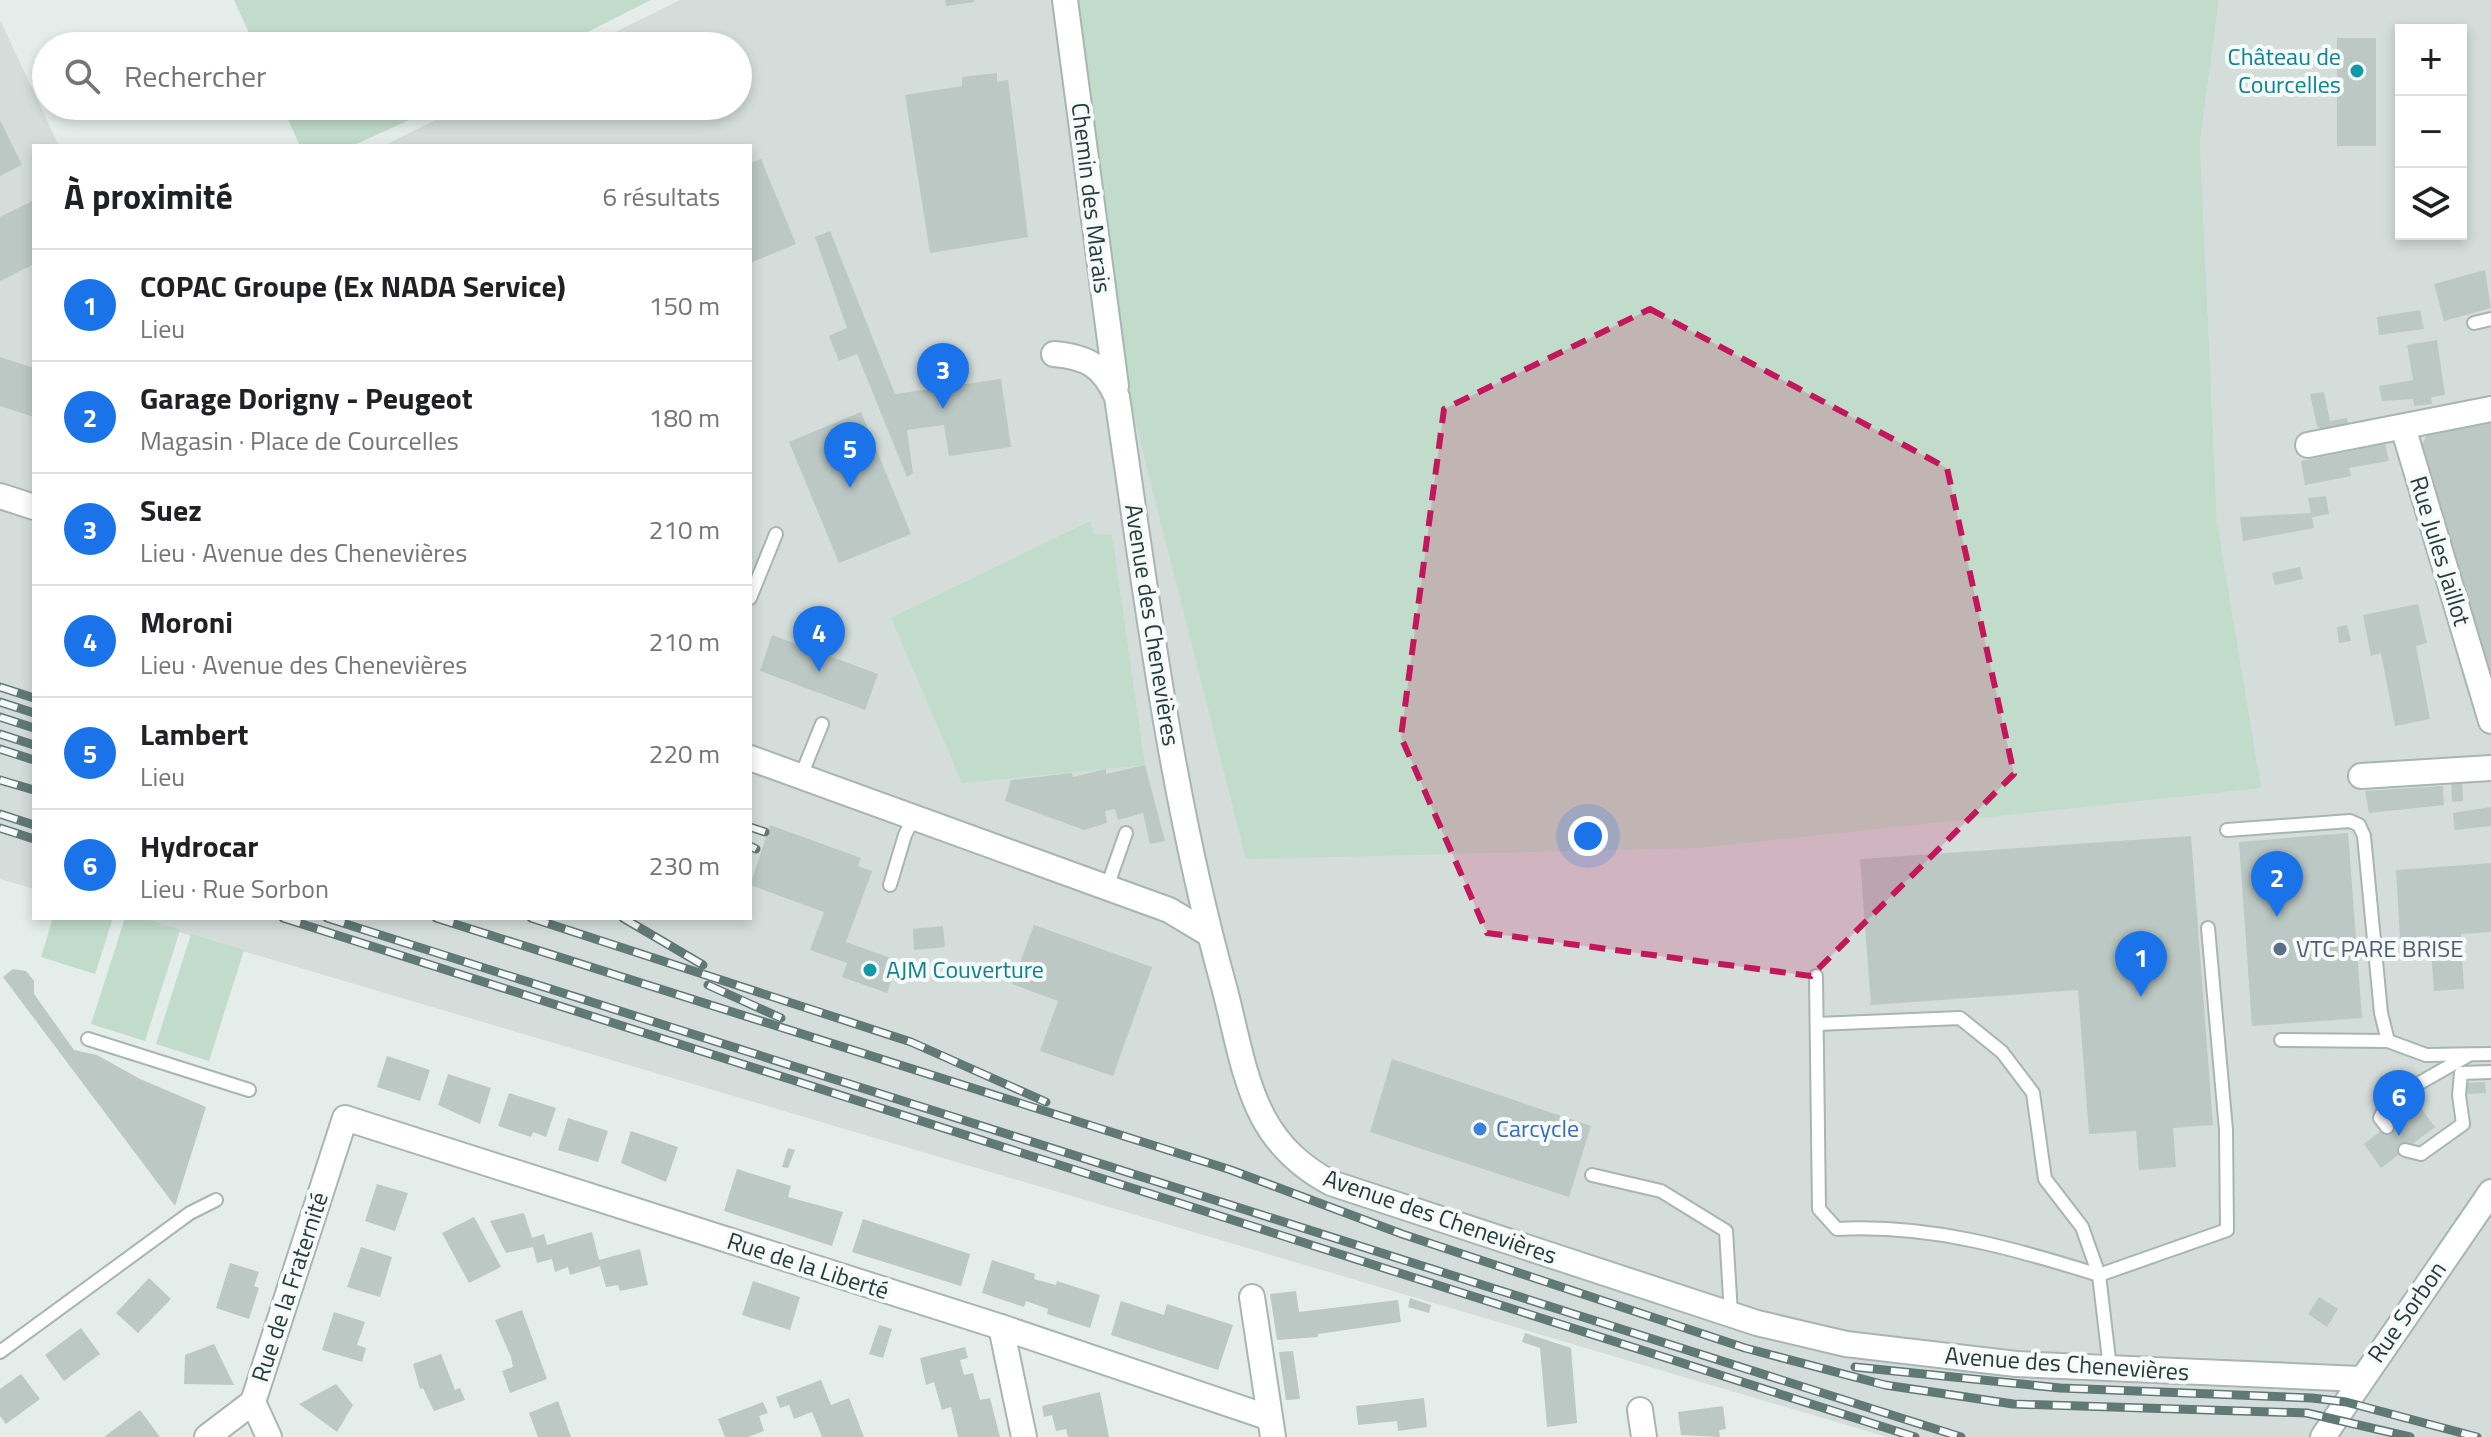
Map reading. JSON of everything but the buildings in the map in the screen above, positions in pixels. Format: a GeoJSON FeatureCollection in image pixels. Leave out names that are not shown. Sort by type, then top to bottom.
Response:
{"type":"FeatureCollection","features":[{"type":"Feature","properties":{"kind":"street","name":"Chemin des Marais"},"geometry":{"type":"LineString","coordinates":[[1065,0],[1117,397]]}},
{"type":"Feature","properties":{"kind":"street","name":"Avenue des Chenevières"},"geometry":{"type":"LineString","coordinates":[[1054,354],[1095,363],[1107,375],[1117,397],[1175,781],[1209,934],[1261,1114],[1283,1146],[1312,1173],[1331,1183],[1789,1333],[1846,1344],[2016,1364],[2360,1379]]}},
{"type":"Feature","properties":{"kind":"street"},"geometry":{"type":"LineString","coordinates":[[2308,445],[2491,409]]}},
{"type":"Feature","properties":{"kind":"street","name":"Rue Jules Jaillot"},"geometry":{"type":"LineString","coordinates":[[2403,427],[2491,721]]}},
{"type":"Feature","properties":{"kind":"street"},"geometry":{"type":"LineString","coordinates":[[0,496],[32,506]]}},
{"type":"Feature","properties":{"kind":"street"},"geometry":{"type":"LineString","coordinates":[[752,759],[1169,910],[1209,934]]}},
{"type":"Feature","properties":{"kind":"street"},"geometry":{"type":"LineString","coordinates":[[2361,776],[2491,768]]}},
{"type":"Feature","properties":{"kind":"street","name":"Rue de la Liberté"},"geometry":{"type":"LineString","coordinates":[[345,1118],[1001,1327],[1271,1427],[1252,1297]]}},
{"type":"Feature","properties":{"kind":"street","name":"Rue de la Fraternité"},"geometry":{"type":"LineString","coordinates":[[207,1437],[253,1402],[345,1118]]}},
{"type":"Feature","properties":{"kind":"street","name":"Rue Sorbon"},"geometry":{"type":"LineString","coordinates":[[2326,1436],[2360,1379],[2491,1192]]}},
{"type":"Feature","properties":{"kind":"street"},"geometry":{"type":"LineString","coordinates":[[1001,1327],[1024,1437]]}},
{"type":"Feature","properties":{"kind":"street"},"geometry":{"type":"LineString","coordinates":[[253,1402],[269,1437]]}},
{"type":"Feature","properties":{"kind":"street"},"geometry":{"type":"LineString","coordinates":[[1640,1410],[1644,1437]]}},
{"type":"Feature","properties":{"kind":"lane"},"geometry":{"type":"LineString","coordinates":[[2474,323],[2491,319]]}},
{"type":"Feature","properties":{"kind":"lane"},"geometry":{"type":"LineString","coordinates":[[752,593],[776,534]]}},
{"type":"Feature","properties":{"kind":"lane"},"geometry":{"type":"LineString","coordinates":[[801,776],[822,724]]}},
{"type":"Feature","properties":{"kind":"lane"},"geometry":{"type":"LineString","coordinates":[[890,885],[905,835],[914,817]]}},
{"type":"Feature","properties":{"kind":"lane"},"geometry":{"type":"LineString","coordinates":[[2227,830],[2350,821],[2359,825],[2364,836],[2381,1013],[2388,1041]]}},
{"type":"Feature","properties":{"kind":"lane"},"geometry":{"type":"LineString","coordinates":[[1107,887],[1126,833]]}},
{"type":"Feature","properties":{"kind":"lane"},"geometry":{"type":"LineString","coordinates":[[1816,976],[1819,1209],[1837,1229],[1884,1227],[1957,1235],[2099,1275],[2227,1230],[2226,1130],[2208,928]]}},
{"type":"Feature","properties":{"kind":"lane"},"geometry":{"type":"LineString","coordinates":[[1817,1024],[1960,1018],[2002,1052],[2033,1093],[2045,1179],[2082,1227],[2099,1275],[2110,1368]]}},
{"type":"Feature","properties":{"kind":"lane"},"geometry":{"type":"LineString","coordinates":[[88,1039],[249,1090]]}},
{"type":"Feature","properties":{"kind":"lane"},"geometry":{"type":"LineString","coordinates":[[2281,1040],[2388,1041],[2426,1055],[2491,1054]]}},
{"type":"Feature","properties":{"kind":"lane"},"geometry":{"type":"LineString","coordinates":[[2387,1127],[2380,1118],[2388,1101],[2470,1054]]}},
{"type":"Feature","properties":{"kind":"lane"},"geometry":{"type":"LineString","coordinates":[[2405,1150],[2421,1154],[2463,1124],[2459,1095],[2461,1073],[2491,1072]]}},
{"type":"Feature","properties":{"kind":"lane"},"geometry":{"type":"LineString","coordinates":[[1592,1175],[1661,1191],[1726,1231],[1731,1314]]}},
{"type":"Feature","properties":{"kind":"lane"},"geometry":{"type":"LineString","coordinates":[[0,1352],[190,1213],[216,1200]]}},
{"type":"Feature","properties":{"kind":"highlighted area"},"geometry":{"type":"Polygon","coordinates":[[[1650,309],[1947,468],[2014,774],[1811,976],[1487,933],[1401,737],[1444,409],[1650,309]]]}},
{"type":"Feature","properties":{"kind":"shaded area"},"geometry":{"type":"Polygon","coordinates":[[[680,0],[1078,0],[1082,91],[2260,788],[2217,521],[2200,142],[2219,0],[2491,0],[2491,1437],[1887,1437],[138,920],[752,920],[752,144],[387,144],[436,120],[752,120],[752,32],[615,32],[680,0]]]}},
{"type":"Feature","properties":{"kind":"shaded area"},"geometry":{"type":"Polygon","coordinates":[[[0,20],[32,88],[32,120],[47,120],[58,144],[32,144],[32,888],[0,879],[0,20]]]}},
{"type":"Feature","properties":{"kind":"green space"},"geometry":{"type":"Polygon","coordinates":[[[234,0],[651,0],[588,32],[249,32],[234,0]]]}},
{"type":"Feature","properties":{"kind":"green space"},"geometry":{"type":"Polygon","coordinates":[[[1078,0],[2219,0],[2200,142],[2217,521],[2261,788],[1700,848],[1246,859],[1089,238],[1078,0]]]}},
{"type":"Feature","properties":{"kind":"green space"},"geometry":{"type":"Polygon","coordinates":[[[288,120],[409,120],[356,144],[299,144],[288,120]]]}},
{"type":"Feature","properties":{"kind":"green space"},"geometry":{"type":"Polygon","coordinates":[[[1090,521],[1094,534],[1112,535],[1145,765],[962,783],[891,618],[1090,521]]]}},
{"type":"Feature","properties":{"kind":"green space"},"geometry":{"type":"Polygon","coordinates":[[[52,920],[112,920],[95,974],[41,957],[52,920]]]}},
{"type":"Feature","properties":{"kind":"green space"},"geometry":{"type":"Polygon","coordinates":[[[124,920],[149,920],[180,930],[145,1041],[91,1024],[124,920]]]}},
{"type":"Feature","properties":{"kind":"green space"},"geometry":{"type":"Polygon","coordinates":[[[191,934],[244,950],[209,1061],[156,1044],[191,934]]]}},
{"type":"Feature","properties":{"kind":"railway"},"geometry":{"type":"LineString","coordinates":[[0,687],[32,697]]}},
{"type":"Feature","properties":{"kind":"railway"},"geometry":{"type":"LineString","coordinates":[[0,702],[32,712]]}},
{"type":"Feature","properties":{"kind":"railway"},"geometry":{"type":"LineString","coordinates":[[0,717],[32,727]]}},
{"type":"Feature","properties":{"kind":"railway"},"geometry":{"type":"LineString","coordinates":[[0,734],[32,744]]}},
{"type":"Feature","properties":{"kind":"railway"},"geometry":{"type":"LineString","coordinates":[[0,749],[32,759]]}},
{"type":"Feature","properties":{"kind":"railway"},"geometry":{"type":"LineString","coordinates":[[0,780],[32,789]]}},
{"type":"Feature","properties":{"kind":"railway"},"geometry":{"type":"LineString","coordinates":[[0,814],[32,824]]}},
{"type":"Feature","properties":{"kind":"railway"},"geometry":{"type":"LineString","coordinates":[[0,828],[32,838]]}},
{"type":"Feature","properties":{"kind":"railway"},"geometry":{"type":"LineString","coordinates":[[752,828],[765,832]]}},
{"type":"Feature","properties":{"kind":"railway"},"geometry":{"type":"LineString","coordinates":[[752,847],[756,849]]}},
{"type":"Feature","properties":{"kind":"railway"},"geometry":{"type":"LineString","coordinates":[[289,920],[1915,1437]]}},
{"type":"Feature","properties":{"kind":"railway"},"geometry":{"type":"LineString","coordinates":[[333,920],[1961,1437]]}},
{"type":"Feature","properties":{"kind":"railway"},"geometry":{"type":"LineString","coordinates":[[442,920],[1231,1170],[1402,1234],[1745,1348],[1885,1385],[2013,1404],[2307,1413],[2410,1437]]}},
{"type":"Feature","properties":{"kind":"railway"},"geometry":{"type":"LineString","coordinates":[[537,920],[911,1042],[1046,1102]]}},
{"type":"Feature","properties":{"kind":"railway"},"geometry":{"type":"LineString","coordinates":[[626,920],[703,965]]}},
{"type":"Feature","properties":{"kind":"railway"},"geometry":{"type":"LineString","coordinates":[[708,985],[781,1018]]}},
{"type":"Feature","properties":{"kind":"railway"},"geometry":{"type":"LineString","coordinates":[[1855,1367],[2060,1388],[2312,1398],[2346,1402],[2477,1437]]}},
{"type":"Feature","properties":{"kind":"place","name":"Château de Courcelles"},"geometry":{"type":"Point","coordinates":[2357,71]}},
{"type":"Feature","properties":{"kind":"place","name":"Suez"},"geometry":{"type":"Point","coordinates":[943,409]}},
{"type":"Feature","properties":{"kind":"place","name":"Lambert"},"geometry":{"type":"Point","coordinates":[850,488]}},
{"type":"Feature","properties":{"kind":"place","name":"Moroni"},"geometry":{"type":"Point","coordinates":[819,672]}},
{"type":"Feature","properties":{"kind":"place","name":"Garage Dorigny - Peugeot"},"geometry":{"type":"Point","coordinates":[2277,917]}},
{"type":"Feature","properties":{"kind":"place","name":"VTC PARE BRISE"},"geometry":{"type":"Point","coordinates":[2280,949]}},
{"type":"Feature","properties":{"kind":"place","name":"AJM Couverture"},"geometry":{"type":"Point","coordinates":[870,970]}},
{"type":"Feature","properties":{"kind":"place","name":"COPAC Groupe (Ex NADA Service)"},"geometry":{"type":"Point","coordinates":[2141,997]}},
{"type":"Feature","properties":{"kind":"place","name":"Carcycle"},"geometry":{"type":"Point","coordinates":[1480,1129]}},
{"type":"Feature","properties":{"kind":"place","name":"Hydrocar"},"geometry":{"type":"Point","coordinates":[2399,1136]}}]}
